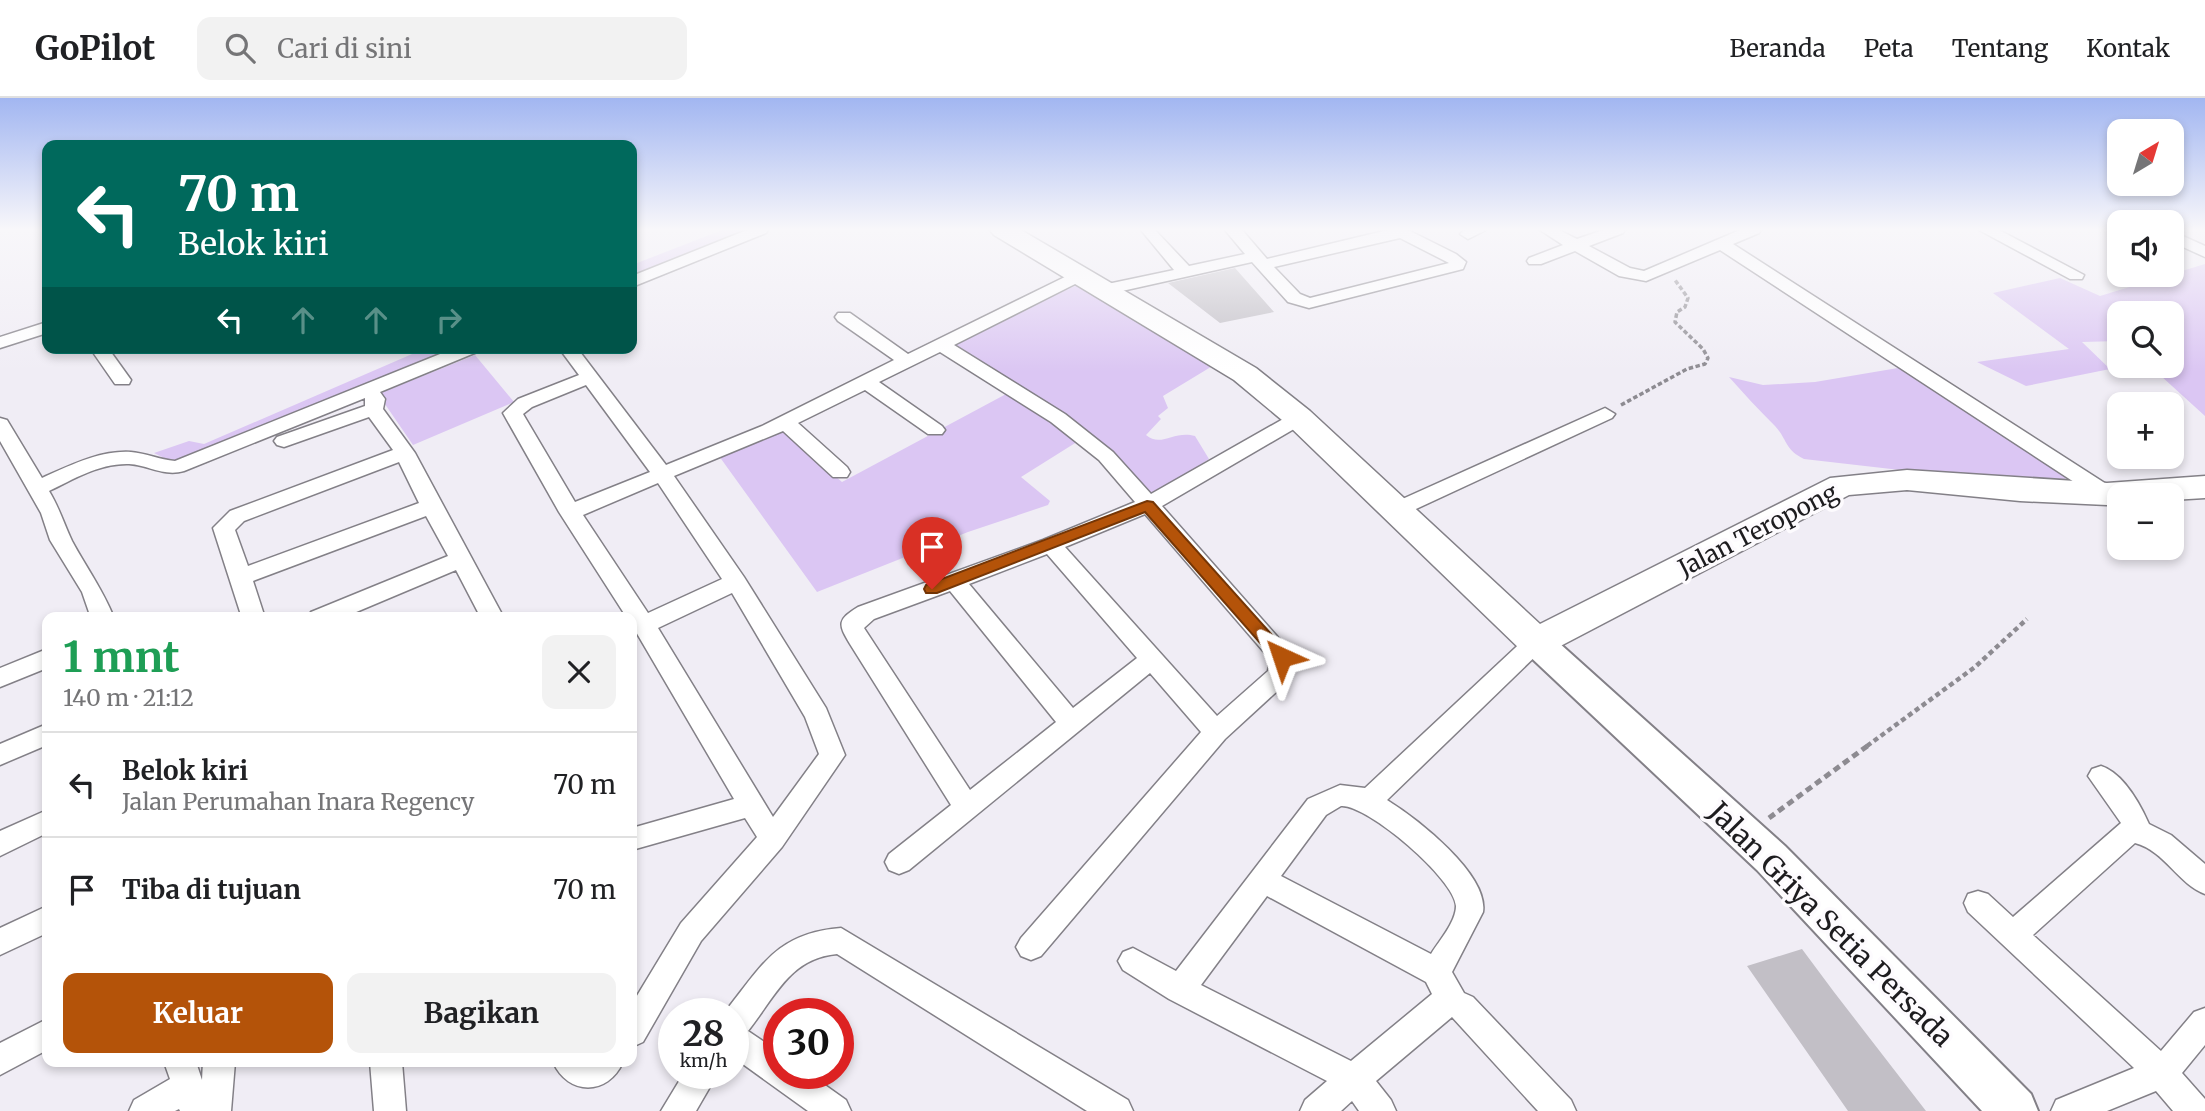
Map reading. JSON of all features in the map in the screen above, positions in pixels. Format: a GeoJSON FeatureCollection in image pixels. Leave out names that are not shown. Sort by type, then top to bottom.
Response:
{"type":"FeatureCollection","features":[{"type":"Feature","properties":{"kind":"main road"},"geometry":{"type":"LineString","coordinates":[[1079,277],[1245,374],[1299,418],[1543,648]]}},
{"type":"Feature","properties":{"kind":"main road","name":"Jalan Teropong"},"geometry":{"type":"LineString","coordinates":[[1543,648],[1842,485],[1907,480],[2107,494]]}},
{"type":"Feature","properties":{"kind":"main road","name":"Jalan Teropong"},"geometry":{"type":"LineString","coordinates":[[2184,488],[2205,487]]}},
{"type":"Feature","properties":{"kind":"street"},"geometry":{"type":"LineString","coordinates":[[570,512],[785,422],[1075,277]]}},
{"type":"Feature","properties":{"kind":"street"},"geometry":{"type":"LineString","coordinates":[[1104,290],[1158,277]]}},
{"type":"Feature","properties":{"kind":"street"},"geometry":{"type":"LineString","coordinates":[[1274,277],[1294,298],[1309,303],[1412,277]]}},
{"type":"Feature","properties":{"kind":"street"},"geometry":{"type":"LineString","coordinates":[[1799,277],[2107,494]]}},
{"type":"Feature","properties":{"kind":"street"},"geometry":{"type":"LineString","coordinates":[[844,317],[908,362]]}},
{"type":"Feature","properties":{"kind":"street"},"geometry":{"type":"LineString","coordinates":[[1,333],[42,328]]}},
{"type":"Feature","properties":{"kind":"street"},"geometry":{"type":"LineString","coordinates":[[942,345],[1058,418],[1106,456],[1282,657],[1283,667],[1277,677],[1216,732],[1031,947]]}},
{"type":"Feature","properties":{"kind":"street"},"geometry":{"type":"LineString","coordinates":[[103,354],[122,380]]}},
{"type":"Feature","properties":{"kind":"street"},"geometry":{"type":"LineString","coordinates":[[36,489],[84,469],[125,458],[137,459],[158,467],[187,464],[371,400],[459,354]]}},
{"type":"Feature","properties":{"kind":"street"},"geometry":{"type":"LineString","coordinates":[[572,354],[663,475],[736,582],[817,715],[832,755],[772,839],[691,932],[637,1024]]}},
{"type":"Feature","properties":{"kind":"street"},"geometry":{"type":"LineString","coordinates":[[589,377],[525,402],[513,413],[570,512],[635,612]]}},
{"type":"Feature","properties":{"kind":"street"},"geometry":{"type":"LineString","coordinates":[[866,382],[935,430]]}},
{"type":"Feature","properties":{"kind":"street"},"geometry":{"type":"LineString","coordinates":[[371,400],[405,453],[490,612]]}},
{"type":"Feature","properties":{"kind":"street"},"geometry":{"type":"LineString","coordinates":[[1396,510],[1605,414]]}},
{"type":"Feature","properties":{"kind":"street"},"geometry":{"type":"LineString","coordinates":[[967,807],[852,628],[853,621],[866,613],[1051,545],[1147,505],[1299,418]]}},
{"type":"Feature","properties":{"kind":"street"},"geometry":{"type":"LineString","coordinates":[[785,422],[840,472]]}},
{"type":"Feature","properties":{"kind":"street"},"geometry":{"type":"LineString","coordinates":[[0,424],[52,513],[61,540],[93,592],[101,612]]}},
{"type":"Feature","properties":{"kind":"street"},"geometry":{"type":"LineString","coordinates":[[252,612],[224,528],[231,519],[405,453]]}},
{"type":"Feature","properties":{"kind":"street"},"geometry":{"type":"LineString","coordinates":[[239,578],[431,506]]}},
{"type":"Feature","properties":{"kind":"street"},"geometry":{"type":"LineString","coordinates":[[1051,545],[1153,657],[1216,732]]}},
{"type":"Feature","properties":{"kind":"street"},"geometry":{"type":"LineString","coordinates":[[333,612],[460,559]]}},
{"type":"Feature","properties":{"kind":"street"},"geometry":{"type":"LineString","coordinates":[[954,581],[1071,723]]}},
{"type":"Feature","properties":{"kind":"street"},"geometry":{"type":"LineString","coordinates":[[644,625],[736,582]]}},
{"type":"Feature","properties":{"kind":"street"},"geometry":{"type":"LineString","coordinates":[[637,614],[772,839]]}},
{"type":"Feature","properties":{"kind":"street"},"geometry":{"type":"LineString","coordinates":[[1368,802],[1543,648]]}},
{"type":"Feature","properties":{"kind":"street","name":"Jalan Griya Setia Persada"},"geometry":{"type":"LineString","coordinates":[[1543,648],[1746,835],[1860,948],[2014,1111]]}},
{"type":"Feature","properties":{"kind":"street"},"geometry":{"type":"LineString","coordinates":[[899,862],[1153,657]]}},
{"type":"Feature","properties":{"kind":"street"},"geometry":{"type":"LineString","coordinates":[[0,678],[42,660]]}},
{"type":"Feature","properties":{"kind":"street"},"geometry":{"type":"LineString","coordinates":[[0,755],[42,736]]}},
{"type":"Feature","properties":{"kind":"street"},"geometry":{"type":"LineString","coordinates":[[2101,776],[2130,812],[2138,831]]}},
{"type":"Feature","properties":{"kind":"street"},"geometry":{"type":"LineString","coordinates":[[1180,989],[1317,807],[1345,794],[1368,802],[1428,846],[1465,890],[1470,905],[1467,917],[1436,972]]}},
{"type":"Feature","properties":{"kind":"street"},"geometry":{"type":"LineString","coordinates":[[637,838],[752,805]]}},
{"type":"Feature","properties":{"kind":"street"},"geometry":{"type":"LineString","coordinates":[[0,844],[42,823]]}},
{"type":"Feature","properties":{"kind":"street"},"geometry":{"type":"LineString","coordinates":[[2014,933],[2130,831],[2138,831],[2164,845],[2205,882]]}},
{"type":"Feature","properties":{"kind":"street"},"geometry":{"type":"LineString","coordinates":[[1263,880],[1436,972],[1453,1003]]}},
{"type":"Feature","properties":{"kind":"street"},"geometry":{"type":"LineString","coordinates":[[1978,903],[2014,933],[2162,1073],[2194,1111]]}},
{"type":"Feature","properties":{"kind":"street"},"geometry":{"type":"LineString","coordinates":[[0,942],[42,921]]}},
{"type":"Feature","properties":{"kind":"street"},"geometry":{"type":"LineString","coordinates":[[749,1006],[782,965],[799,950],[820,943],[841,941],[1116,1111]]}},
{"type":"Feature","properties":{"kind":"street"},"geometry":{"type":"LineString","coordinates":[[1133,961],[1180,989],[1353,1078],[1380,1111]]}},
{"type":"Feature","properties":{"kind":"street"},"geometry":{"type":"LineString","coordinates":[[1316,1111],[1442,1004],[1453,1003],[1462,1007],[1560,1111]]}},
{"type":"Feature","properties":{"kind":"street"},"geometry":{"type":"LineString","coordinates":[[2067,1111],[2162,1073],[2205,1022]]}},
{"type":"Feature","properties":{"kind":"street"},"geometry":{"type":"LineString","coordinates":[[0,1060],[42,1037]]}},
{"type":"Feature","properties":{"kind":"street"},"geometry":{"type":"LineString","coordinates":[[215,1111],[219,1067]]}},
{"type":"Feature","properties":{"kind":"street"},"geometry":{"type":"LineString","coordinates":[[386,1067],[390,1111]]}},
{"type":"Feature","properties":{"kind":"street"},"geometry":{"type":"LineString","coordinates":[[574,1067],[579,1072],[597,1072],[602,1067]]}},
{"type":"Feature","properties":{"kind":"street"},"geometry":{"type":"LineString","coordinates":[[145,1111],[188,1087]]}},
{"type":"Feature","properties":{"kind":"street"},"geometry":{"type":"LineString","coordinates":[[677,1111],[691,1089]]}},
{"type":"Feature","properties":{"kind":"street"},"geometry":{"type":"LineString","coordinates":[[804,1089],[835,1111]]}},
{"type":"Feature","properties":{"kind":"path"},"geometry":{"type":"LineString","coordinates":[[1605,414],[1687,369],[1705,364],[1708,358],[1703,349],[1675,322],[1677,312],[1687,302],[1687,293],[1669,277]]}},
{"type":"Feature","properties":{"kind":"path"},"geometry":{"type":"LineString","coordinates":[[1746,835],[1975,667],[2027,619]]}},
{"type":"Feature","properties":{"kind":"shaded area"},"geometry":{"type":"Polygon","coordinates":[[[2184,277],[2205,277],[2205,416],[2184,397],[2184,392],[2179,392],[2163,378],[2184,378],[2184,301],[2107,301],[2107,341],[2082,342],[2107,366],[2107,370],[2026,386],[1977,362],[2069,349],[1993,293],[2060,278],[2100,296],[2130,287],[2184,287],[2184,277]]]}},
{"type":"Feature","properties":{"kind":"shaded area"},"geometry":{"type":"Polygon","coordinates":[[[1077,285],[1219,362],[1163,396],[1168,408],[1158,416],[1161,419],[1146,435],[1157,440],[1181,435],[1195,436],[1209,459],[1148,499],[1126,476],[951,346],[1009,315],[1077,285]]]}},
{"type":"Feature","properties":{"kind":"shaded area"},"geometry":{"type":"Polygon","coordinates":[[[412,354],[447,354],[179,460],[168,460],[154,453],[189,441],[204,444],[412,354]]]}},
{"type":"Feature","properties":{"kind":"shaded area"},"geometry":{"type":"Polygon","coordinates":[[[475,355],[514,402],[413,445],[378,394],[475,355]]]}},
{"type":"Feature","properties":{"kind":"shaded area"},"geometry":{"type":"Polygon","coordinates":[[[1898,368],[2067,478],[2054,483],[1986,474],[1900,470],[1804,459],[1789,448],[1775,426],[1729,377],[1763,385],[1815,382],[1898,368]]]}},
{"type":"Feature","properties":{"kind":"shaded area"},"geometry":{"type":"Polygon","coordinates":[[[1008,393],[1080,440],[1021,477],[1050,501],[1048,505],[968,532],[817,592],[719,456],[780,428],[842,482],[1008,393]]]}},
{"type":"Feature","properties":{"kind":"building"},"geometry":{"type":"Polygon","coordinates":[[[1194,277],[1243,277],[1274,312],[1220,323],[1168,283],[1194,277]]]}},
{"type":"Feature","properties":{"kind":"building"},"geometry":{"type":"Polygon","coordinates":[[[1802,949],[1926,1111],[1848,1111],[1747,966],[1802,949]]]}},
{"type":"Feature","properties":{"kind":"route"},"geometry":{"type":"LineString","coordinates":[[932,589],[1051,545],[1147,505],[1282,657]]}}]}
